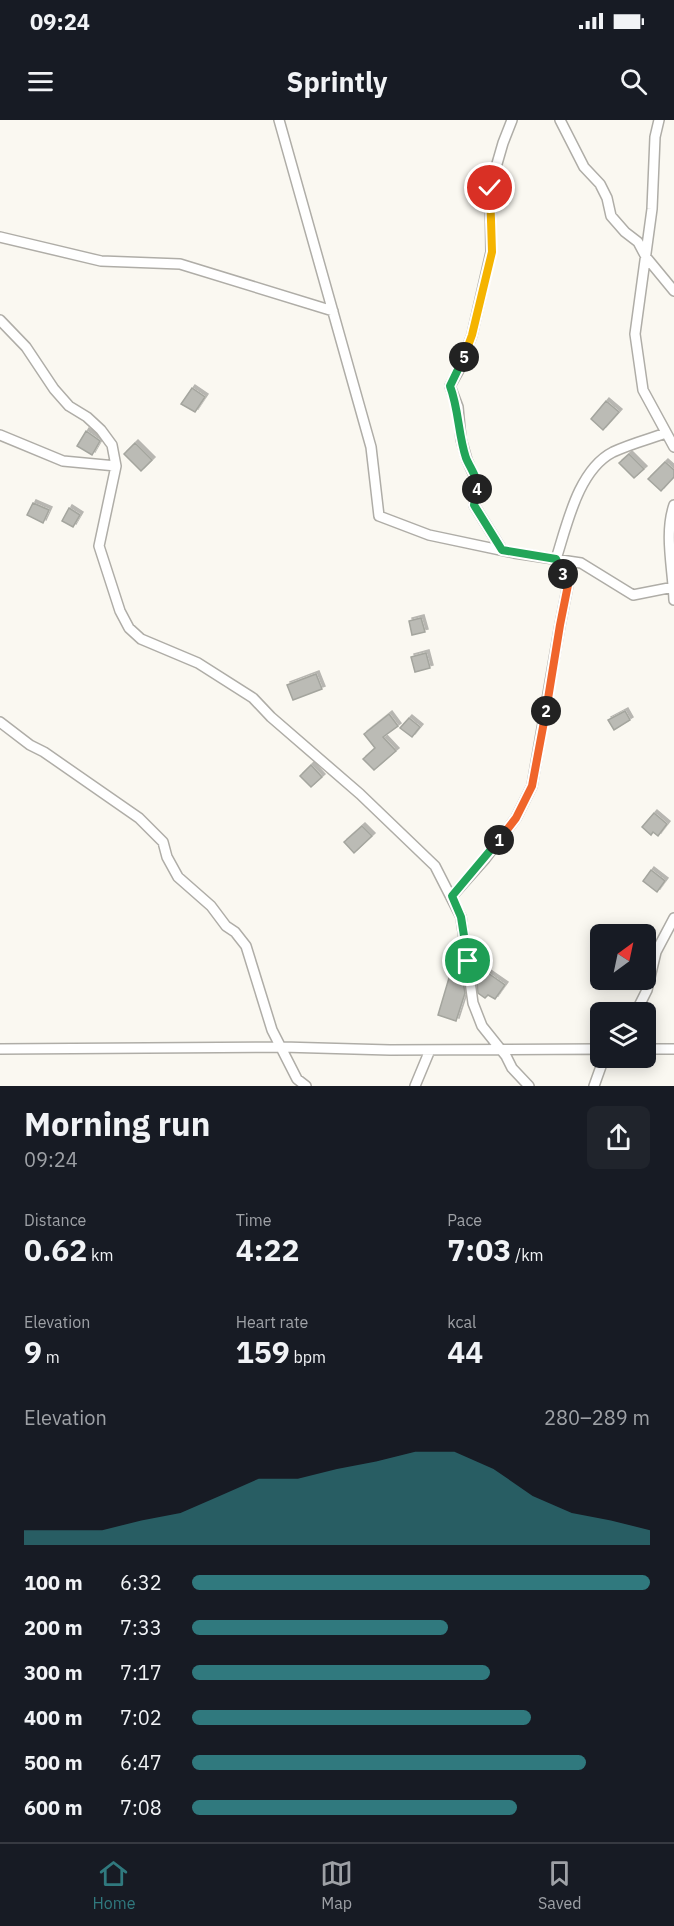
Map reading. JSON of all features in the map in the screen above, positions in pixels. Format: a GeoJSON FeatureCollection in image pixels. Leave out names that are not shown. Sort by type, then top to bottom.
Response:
{"type":"FeatureCollection","features":[{"type":"Feature","properties":{"kind":"street"},"geometry":{"type":"LineString","coordinates":[[279,120],[371,447],[379,516],[429,535],[581,563],[633,595],[674,587]]}},
{"type":"Feature","properties":{"kind":"street"},"geometry":{"type":"LineString","coordinates":[[502,550],[474,505],[478,484],[467,460],[461,439],[458,407],[450,386],[459,370],[472,335],[492,252],[490,188],[512,120]]}},
{"type":"Feature","properties":{"kind":"street"},"geometry":{"type":"LineString","coordinates":[[560,120],[584,167],[600,184],[607,198],[611,216],[625,232],[638,242],[646,257],[674,291]]}},
{"type":"Feature","properties":{"kind":"street"},"geometry":{"type":"LineString","coordinates":[[659,120],[655,137],[652,209],[635,334],[643,390],[674,447]]}},
{"type":"Feature","properties":{"kind":"street"},"geometry":{"type":"LineString","coordinates":[[0,237],[101,261],[180,264],[333,311]]}},
{"type":"Feature","properties":{"kind":"street"},"geometry":{"type":"LineString","coordinates":[[0,320],[26,347],[54,389],[69,406],[87,417],[112,445],[116,466],[99,546],[120,611],[129,628],[141,639],[198,663],[253,698],[271,717],[360,794],[435,866],[461,917],[473,1003],[482,1026],[506,1056],[512,1068],[529,1086]]}},
{"type":"Feature","properties":{"kind":"street"},"geometry":{"type":"LineString","coordinates":[[452,896],[485,859],[516,818],[532,786],[568,585],[556,559],[571,508],[589,473],[612,452],[666,433]]}},
{"type":"Feature","properties":{"kind":"street"},"geometry":{"type":"LineString","coordinates":[[0,435],[63,461],[116,466]]}},
{"type":"Feature","properties":{"kind":"street"},"geometry":{"type":"LineString","coordinates":[[674,505],[671,515],[670,548],[674,600]]}},
{"type":"Feature","properties":{"kind":"street"},"geometry":{"type":"LineString","coordinates":[[0,722],[30,745],[44,752],[140,818],[163,842],[167,857],[178,877],[211,906],[226,926],[235,932],[246,946],[272,1030],[297,1079],[306,1086]]}},
{"type":"Feature","properties":{"kind":"street"},"geometry":{"type":"LineString","coordinates":[[641,1002],[647,990],[656,952],[674,918]]}},
{"type":"Feature","properties":{"kind":"street"},"geometry":{"type":"LineString","coordinates":[[0,1049],[282,1047],[500,1051],[590,1049]]}},
{"type":"Feature","properties":{"kind":"street"},"geometry":{"type":"LineString","coordinates":[[656,1049],[674,1049]]}},
{"type":"Feature","properties":{"kind":"street"},"geometry":{"type":"LineString","coordinates":[[415,1086],[430,1050]]}},
{"type":"Feature","properties":{"kind":"street"},"geometry":{"type":"LineString","coordinates":[[594,1086],[600,1068]]}},
{"type":"Feature","properties":{"kind":"building"},"geometry":{"type":"Polygon","coordinates":[[[192,388],[205,397],[195,412],[181,404],[192,388]]]}},
{"type":"Feature","properties":{"kind":"building"},"geometry":{"type":"Polygon","coordinates":[[[606,401],[619,412],[603,430],[591,419],[606,401]]]}},
{"type":"Feature","properties":{"kind":"building"},"geometry":{"type":"Polygon","coordinates":[[[86,431],[100,441],[92,455],[77,446],[86,431]]]}},
{"type":"Feature","properties":{"kind":"building"},"geometry":{"type":"Polygon","coordinates":[[[135,443],[152,460],[141,471],[124,454],[135,443]]]}},
{"type":"Feature","properties":{"kind":"building"},"geometry":{"type":"Polygon","coordinates":[[[629,454],[644,469],[634,478],[619,463],[629,454]]]}},
{"type":"Feature","properties":{"kind":"building"},"geometry":{"type":"Polygon","coordinates":[[[665,462],[674,470],[674,477],[661,491],[648,479],[665,462]]]}},
{"type":"Feature","properties":{"kind":"building"},"geometry":{"type":"Polygon","coordinates":[[[33,503],[49,510],[43,523],[27,515],[33,503]]]}},
{"type":"Feature","properties":{"kind":"building"},"geometry":{"type":"Polygon","coordinates":[[[69,508],[80,515],[73,527],[62,521],[69,508]]]}},
{"type":"Feature","properties":{"kind":"building"},"geometry":{"type":"Polygon","coordinates":[[[421,618],[425,632],[412,635],[409,621],[421,618]]]}},
{"type":"Feature","properties":{"kind":"building"},"geometry":{"type":"Polygon","coordinates":[[[426,653],[430,668],[415,672],[411,657],[426,653]]]}},
{"type":"Feature","properties":{"kind":"building"},"geometry":{"type":"Polygon","coordinates":[[[316,674],[322,689],[293,700],[287,685],[316,674]]]}},
{"type":"Feature","properties":{"kind":"building"},"geometry":{"type":"Polygon","coordinates":[[[625,711],[630,720],[614,730],[608,720],[625,711]]]}},
{"type":"Feature","properties":{"kind":"building"},"geometry":{"type":"Polygon","coordinates":[[[389,714],[398,726],[383,737],[396,751],[374,770],[363,759],[375,748],[364,734],[389,714]]]}},
{"type":"Feature","properties":{"kind":"building"},"geometry":{"type":"Polygon","coordinates":[[[409,718],[420,727],[412,737],[400,728],[409,718]]]}},
{"type":"Feature","properties":{"kind":"building"},"geometry":{"type":"Polygon","coordinates":[[[311,765],[322,777],[311,787],[300,776],[311,765]]]}},
{"type":"Feature","properties":{"kind":"building"},"geometry":{"type":"Polygon","coordinates":[[[654,813],[667,824],[658,836],[653,832],[651,835],[642,827],[654,813]]]}},
{"type":"Feature","properties":{"kind":"building"},"geometry":{"type":"Polygon","coordinates":[[[362,826],[372,836],[354,853],[344,842],[362,826]]]}},
{"type":"Feature","properties":{"kind":"building"},"geometry":{"type":"Polygon","coordinates":[[[651,870],[665,881],[657,892],[643,881],[651,870]]]}},
{"type":"Feature","properties":{"kind":"building"},"geometry":{"type":"Polygon","coordinates":[[[485,971],[505,985],[495,999],[488,995],[485,998],[478,993],[477,983],[485,971]]]}},
{"type":"Feature","properties":{"kind":"building"},"geometry":{"type":"Polygon","coordinates":[[[449,978],[463,982],[465,993],[456,1021],[438,1015],[449,978]]]}},
{"type":"Feature","properties":{"kind":"route"},"geometry":{"type":"LineString","coordinates":[[468,961],[461,917],[452,896],[485,859],[516,818],[532,786],[568,585],[556,559],[502,550],[474,505],[478,484],[467,460],[461,439],[458,407],[450,386],[459,370],[472,335],[492,252],[490,188]]}}]}
